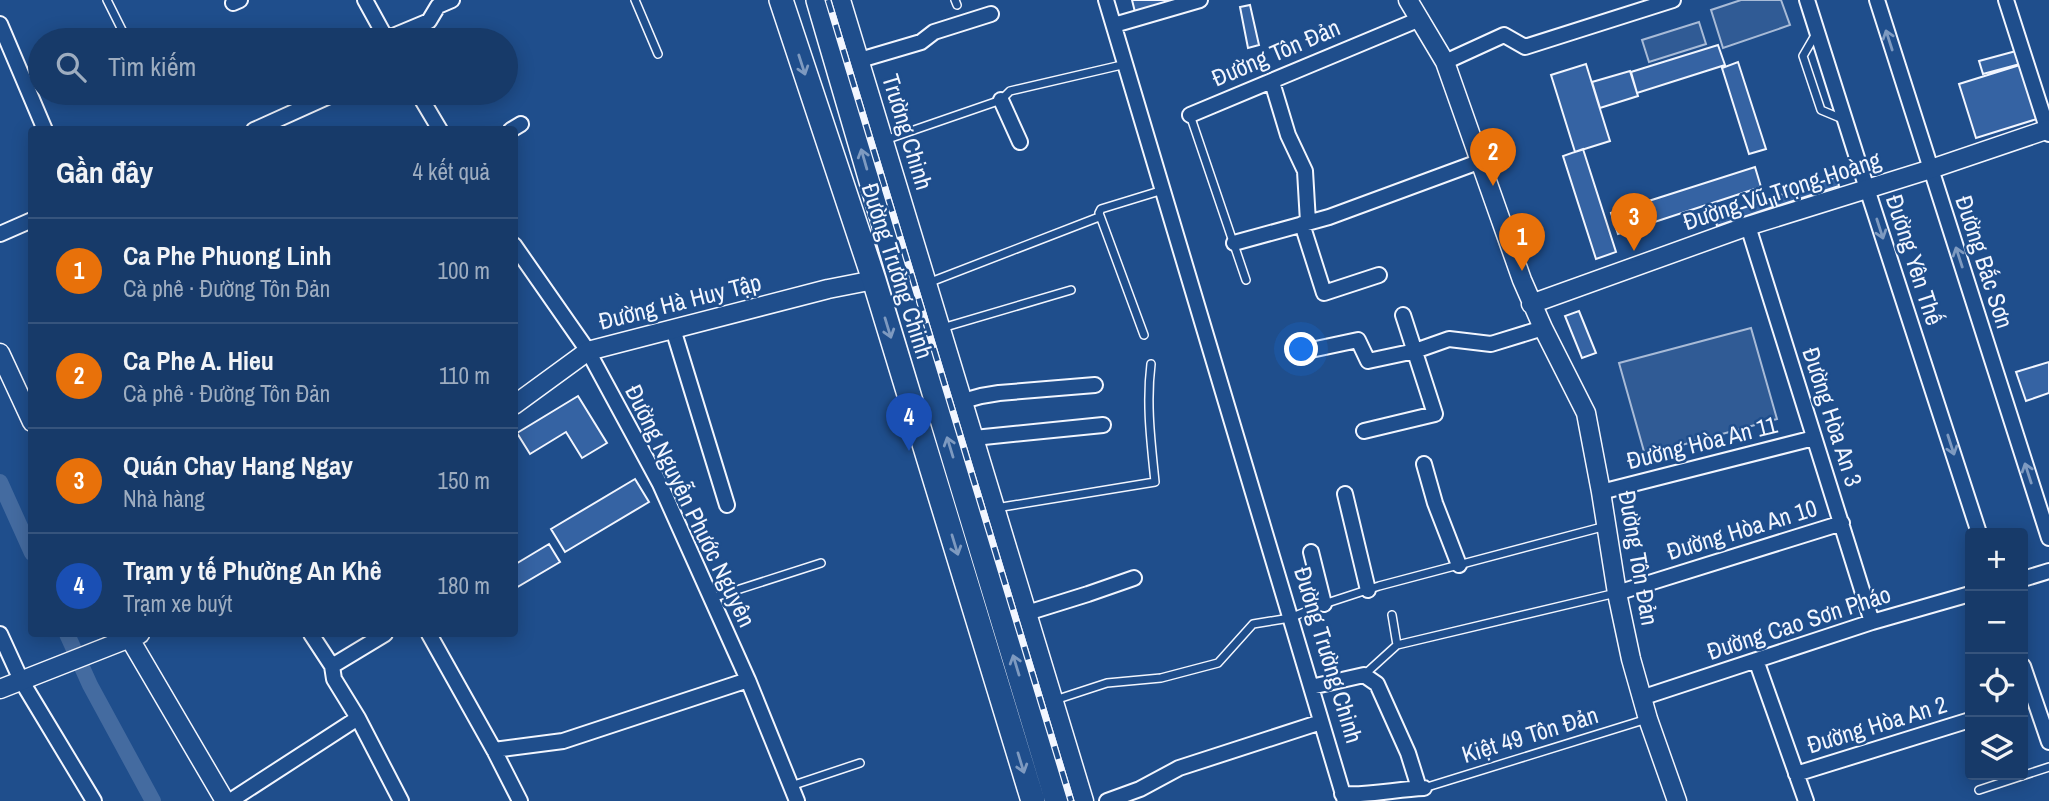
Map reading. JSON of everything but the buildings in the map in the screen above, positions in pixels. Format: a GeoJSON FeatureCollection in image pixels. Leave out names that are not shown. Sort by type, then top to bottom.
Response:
{"type":"FeatureCollection","features":[{"type":"Feature","properties":{"kind":"highway","name":"Đường Trường Chinh"},"geometry":{"type":"LineString","coordinates":[[781,0],[874,280],[1033,801]]}},
{"type":"Feature","properties":{"kind":"highway","name":"Đường Trường Chinh"},"geometry":{"type":"LineString","coordinates":[[818,0],[1057,801]]}},
{"type":"Feature","properties":{"kind":"street"},"geometry":{"type":"LineString","coordinates":[[365,0],[380,28]]}},
{"type":"Feature","properties":{"kind":"street"},"geometry":{"type":"LineString","coordinates":[[412,28],[429,21],[438,6],[452,0]]}},
{"type":"Feature","properties":{"kind":"street","name":"Trường Chinh"},"geometry":{"type":"LineString","coordinates":[[841,0],[927,281]]}},
{"type":"Feature","properties":{"kind":"street","name":"Đường Trường Chinh"},"geometry":{"type":"LineString","coordinates":[[1106,0],[1343,797]]}},
{"type":"Feature","properties":{"kind":"street"},"geometry":{"type":"LineString","coordinates":[[1114,25],[1200,0]]}},
{"type":"Feature","properties":{"kind":"street","name":"Đường Tôn Đản"},"geometry":{"type":"LineString","coordinates":[[1408,0],[1445,62],[1531,303],[1586,413],[1617,593],[1648,719],[1677,801]]}},
{"type":"Feature","properties":{"kind":"street"},"geometry":{"type":"LineString","coordinates":[[1445,62],[1504,35],[1525,47],[1673,0]]}},
{"type":"Feature","properties":{"kind":"street","name":"Đường Yên Thế"},"geometry":{"type":"LineString","coordinates":[[1807,0],[1977,528]]}},
{"type":"Feature","properties":{"kind":"street","name":"Đường Bắc Sơn"},"geometry":{"type":"LineString","coordinates":[[1877,0],[1922,172],[2049,538]]}},
{"type":"Feature","properties":{"kind":"street"},"geometry":{"type":"LineString","coordinates":[[2010,1],[2049,131]]}},
{"type":"Feature","properties":{"kind":"street"},"geometry":{"type":"LineString","coordinates":[[860,60],[921,42],[934,32],[991,14]]}},
{"type":"Feature","properties":{"kind":"street","name":"Đường Tôn Đản"},"geometry":{"type":"LineString","coordinates":[[1190,115],[1420,19]]}},
{"type":"Feature","properties":{"kind":"street"},"geometry":{"type":"LineString","coordinates":[[0,24],[28,77]]}},
{"type":"Feature","properties":{"kind":"street"},"geometry":{"type":"LineString","coordinates":[[1272,82],[1288,135],[1306,171],[1305,223],[1324,293],[1379,275]]}},
{"type":"Feature","properties":{"kind":"street"},"geometry":{"type":"LineString","coordinates":[[1001,100],[1020,142]]}},
{"type":"Feature","properties":{"kind":"street"},"geometry":{"type":"LineString","coordinates":[[39,105],[44,126]]}},
{"type":"Feature","properties":{"kind":"street"},"geometry":{"type":"LineString","coordinates":[[263,126],[309,105]]}},
{"type":"Feature","properties":{"kind":"street"},"geometry":{"type":"LineString","coordinates":[[425,105],[438,126]]}},
{"type":"Feature","properties":{"kind":"street","name":"Đường Vũ Trọng Hoàng"},"geometry":{"type":"LineString","coordinates":[[1531,303],[1748,226],[2049,131]]}},
{"type":"Feature","properties":{"kind":"street"},"geometry":{"type":"LineString","coordinates":[[1234,243],[1329,217],[1481,162]]}},
{"type":"Feature","properties":{"kind":"street"},"geometry":{"type":"LineString","coordinates":[[0,234],[28,222]]}},
{"type":"Feature","properties":{"kind":"street","name":"Đường Hòa An 3"},"geometry":{"type":"LineString","coordinates":[[1748,226],[1872,622]]}},
{"type":"Feature","properties":{"kind":"street","name":"Đường Nguyễn Phước Nguyên"},"geometry":{"type":"LineString","coordinates":[[518,252],[588,351],[660,484],[748,680],[797,801]]}},
{"type":"Feature","properties":{"kind":"street","name":"Đường Hà Huy Tập"},"geometry":{"type":"LineString","coordinates":[[518,402],[588,351],[828,289],[874,280]]}},
{"type":"Feature","properties":{"kind":"street","name":"Đường Trường Chinh"},"geometry":{"type":"LineString","coordinates":[[927,281],[1084,801]]}},
{"type":"Feature","properties":{"kind":"street"},"geometry":{"type":"LineString","coordinates":[[1364,431],[1435,414],[1403,315]]}},
{"type":"Feature","properties":{"kind":"street"},"geometry":{"type":"LineString","coordinates":[[1311,350],[1358,340],[1368,360],[1415,351],[1450,340],[1491,344],[1543,328]]}},
{"type":"Feature","properties":{"kind":"street"},"geometry":{"type":"LineString","coordinates":[[673,330],[727,505]]}},
{"type":"Feature","properties":{"kind":"street"},"geometry":{"type":"LineString","coordinates":[[0,353],[25,391]]}},
{"type":"Feature","properties":{"kind":"street"},"geometry":{"type":"LineString","coordinates":[[963,401],[999,393],[1095,385]]}},
{"type":"Feature","properties":{"kind":"street"},"geometry":{"type":"LineString","coordinates":[[974,438],[1103,425]]}},
{"type":"Feature","properties":{"kind":"street","name":"Đường Hòa An 11"},"geometry":{"type":"LineString","coordinates":[[1601,492],[1815,438]]}},
{"type":"Feature","properties":{"kind":"street"},"geometry":{"type":"LineString","coordinates":[[1424,464],[1435,503],[1460,565]]}},
{"type":"Feature","properties":{"kind":"street"},"geometry":{"type":"LineString","coordinates":[[1345,494],[1368,590]]}},
{"type":"Feature","properties":{"kind":"street","name":"Đường Hòa An 10"},"geometry":{"type":"LineString","coordinates":[[1617,593],[1842,523]]}},
{"type":"Feature","properties":{"kind":"street"},"geometry":{"type":"LineString","coordinates":[[1311,552],[1325,604]]}},
{"type":"Feature","properties":{"kind":"street"},"geometry":{"type":"LineString","coordinates":[[2028,577],[2045,572]]}},
{"type":"Feature","properties":{"kind":"street"},"geometry":{"type":"LineString","coordinates":[[1027,613],[1134,578]]}},
{"type":"Feature","properties":{"kind":"street","name":"Đường Cao Sơn Pháo"},"geometry":{"type":"LineString","coordinates":[[1642,698],[1872,622],[1965,595]]}},
{"type":"Feature","properties":{"kind":"street"},"geometry":{"type":"LineString","coordinates":[[0,634],[21,680],[93,801]]}},
{"type":"Feature","properties":{"kind":"street"},"geometry":{"type":"LineString","coordinates":[[0,689],[127,637]]}},
{"type":"Feature","properties":{"kind":"street"},"geometry":{"type":"LineString","coordinates":[[133,637],[225,801]]}},
{"type":"Feature","properties":{"kind":"street"},"geometry":{"type":"LineString","coordinates":[[314,637],[332,666],[334,678],[401,801]]}},
{"type":"Feature","properties":{"kind":"street"},"geometry":{"type":"LineString","coordinates":[[332,666],[380,637]]}},
{"type":"Feature","properties":{"kind":"street"},"geometry":{"type":"LineString","coordinates":[[431,637],[520,801]]}},
{"type":"Feature","properties":{"kind":"street"},"geometry":{"type":"LineString","coordinates":[[1756,660],[1805,801]]}},
{"type":"Feature","properties":{"kind":"street"},"geometry":{"type":"LineString","coordinates":[[1311,687],[1364,675],[1377,684],[1422,788],[1343,797]]}},
{"type":"Feature","properties":{"kind":"street"},"geometry":{"type":"LineString","coordinates":[[494,750],[563,741],[748,680]]}},
{"type":"Feature","properties":{"kind":"street"},"geometry":{"type":"LineString","coordinates":[[2028,702],[2049,742]]}},
{"type":"Feature","properties":{"kind":"street"},"geometry":{"type":"LineString","coordinates":[[230,801],[358,718]]}},
{"type":"Feature","properties":{"kind":"street"},"geometry":{"type":"LineString","coordinates":[[1107,801],[1140,789],[1179,768],[1321,722]]}},
{"type":"Feature","properties":{"kind":"street","name":"Đường Hòa An 2"},"geometry":{"type":"LineString","coordinates":[[1796,774],[1965,722]]}},
{"type":"Feature","properties":{"kind":"lane"},"geometry":{"type":"LineString","coordinates":[[107,0],[121,28]]}},
{"type":"Feature","properties":{"kind":"lane"},"geometry":{"type":"LineString","coordinates":[[635,0],[659,54]]}},
{"type":"Feature","properties":{"kind":"lane"},"geometry":{"type":"LineString","coordinates":[[1817,31],[1803,56],[1821,110],[1845,120]]}},
{"type":"Feature","properties":{"kind":"lane"},"geometry":{"type":"LineString","coordinates":[[884,140],[1001,100],[1010,91],[1126,64]]}},
{"type":"Feature","properties":{"kind":"lane"},"geometry":{"type":"LineString","coordinates":[[1190,115],[1246,280]]}},
{"type":"Feature","properties":{"kind":"lane"},"geometry":{"type":"LineString","coordinates":[[1144,335],[1099,217],[1101,209],[1163,190]]}},
{"type":"Feature","properties":{"kind":"lane"},"geometry":{"type":"LineString","coordinates":[[927,281],[1099,217]]}},
{"type":"Feature","properties":{"kind":"lane"},"geometry":{"type":"LineString","coordinates":[[942,328],[1071,290]]}},
{"type":"Feature","properties":{"kind":"lane"},"geometry":{"type":"LineString","coordinates":[[995,508],[1156,482],[1149,426],[1148,387],[1151,363]]}},
{"type":"Feature","properties":{"kind":"lane"},"geometry":{"type":"LineString","coordinates":[[1054,701],[1107,683],[1161,678],[1218,663],[1253,624],[1290,618],[1368,590],[1606,526]]}},
{"type":"Feature","properties":{"kind":"lane"},"geometry":{"type":"LineString","coordinates":[[711,598],[821,563]]}},
{"type":"Feature","properties":{"kind":"lane"},"geometry":{"type":"LineString","coordinates":[[1364,675],[1397,645],[1617,593]]}},
{"type":"Feature","properties":{"kind":"lane"},"geometry":{"type":"LineString","coordinates":[[1392,615],[1397,645]]}},
{"type":"Feature","properties":{"kind":"lane","name":"Kiệt 49 Tôn Đản"},"geometry":{"type":"LineString","coordinates":[[1422,788],[1648,719]]}},
{"type":"Feature","properties":{"kind":"lane"},"geometry":{"type":"LineString","coordinates":[[791,786],[860,763]]}},
{"type":"Feature","properties":{"kind":"lane"},"geometry":{"type":"LineString","coordinates":[[1979,790],[2049,767]]}},
{"type":"Feature","properties":{"kind":"shaded area"},"geometry":{"type":"Polygon","coordinates":[[[1741,0],[1781,0],[1790,25],[1723,48],[1711,10],[1741,0]]]}},
{"type":"Feature","properties":{"kind":"shaded area"},"geometry":{"type":"Polygon","coordinates":[[[1699,22],[1706,44],[1649,62],[1642,40],[1699,22]]]}},
{"type":"Feature","properties":{"kind":"shaded area"},"geometry":{"type":"Polygon","coordinates":[[[1751,328],[1777,419],[1645,455],[1619,363],[1751,328]]]}},
{"type":"Feature","properties":{"kind":"waterway"},"geometry":{"type":"LineString","coordinates":[[0,482],[28,544]]}},
{"type":"Feature","properties":{"kind":"waterway"},"geometry":{"type":"LineString","coordinates":[[68,637],[90,685],[153,801]]}},
{"type":"Feature","properties":{"kind":"railway"},"geometry":{"type":"LineString","coordinates":[[828,0],[1071,801]]}},
{"type":"Feature","properties":{"kind":"place","name":"Ca Phe A. Hieu"},"geometry":{"type":"Point","coordinates":[1493,186]}},
{"type":"Feature","properties":{"kind":"place","name":"Quán Chay Hang Ngay"},"geometry":{"type":"Point","coordinates":[1634,251]}},
{"type":"Feature","properties":{"kind":"place","name":"Ca Phe Phuong Linh"},"geometry":{"type":"Point","coordinates":[1522,271]}},
{"type":"Feature","properties":{"kind":"place","name":"Trạm y tế Phường An Khê"},"geometry":{"type":"Point","coordinates":[909,451]}}]}
